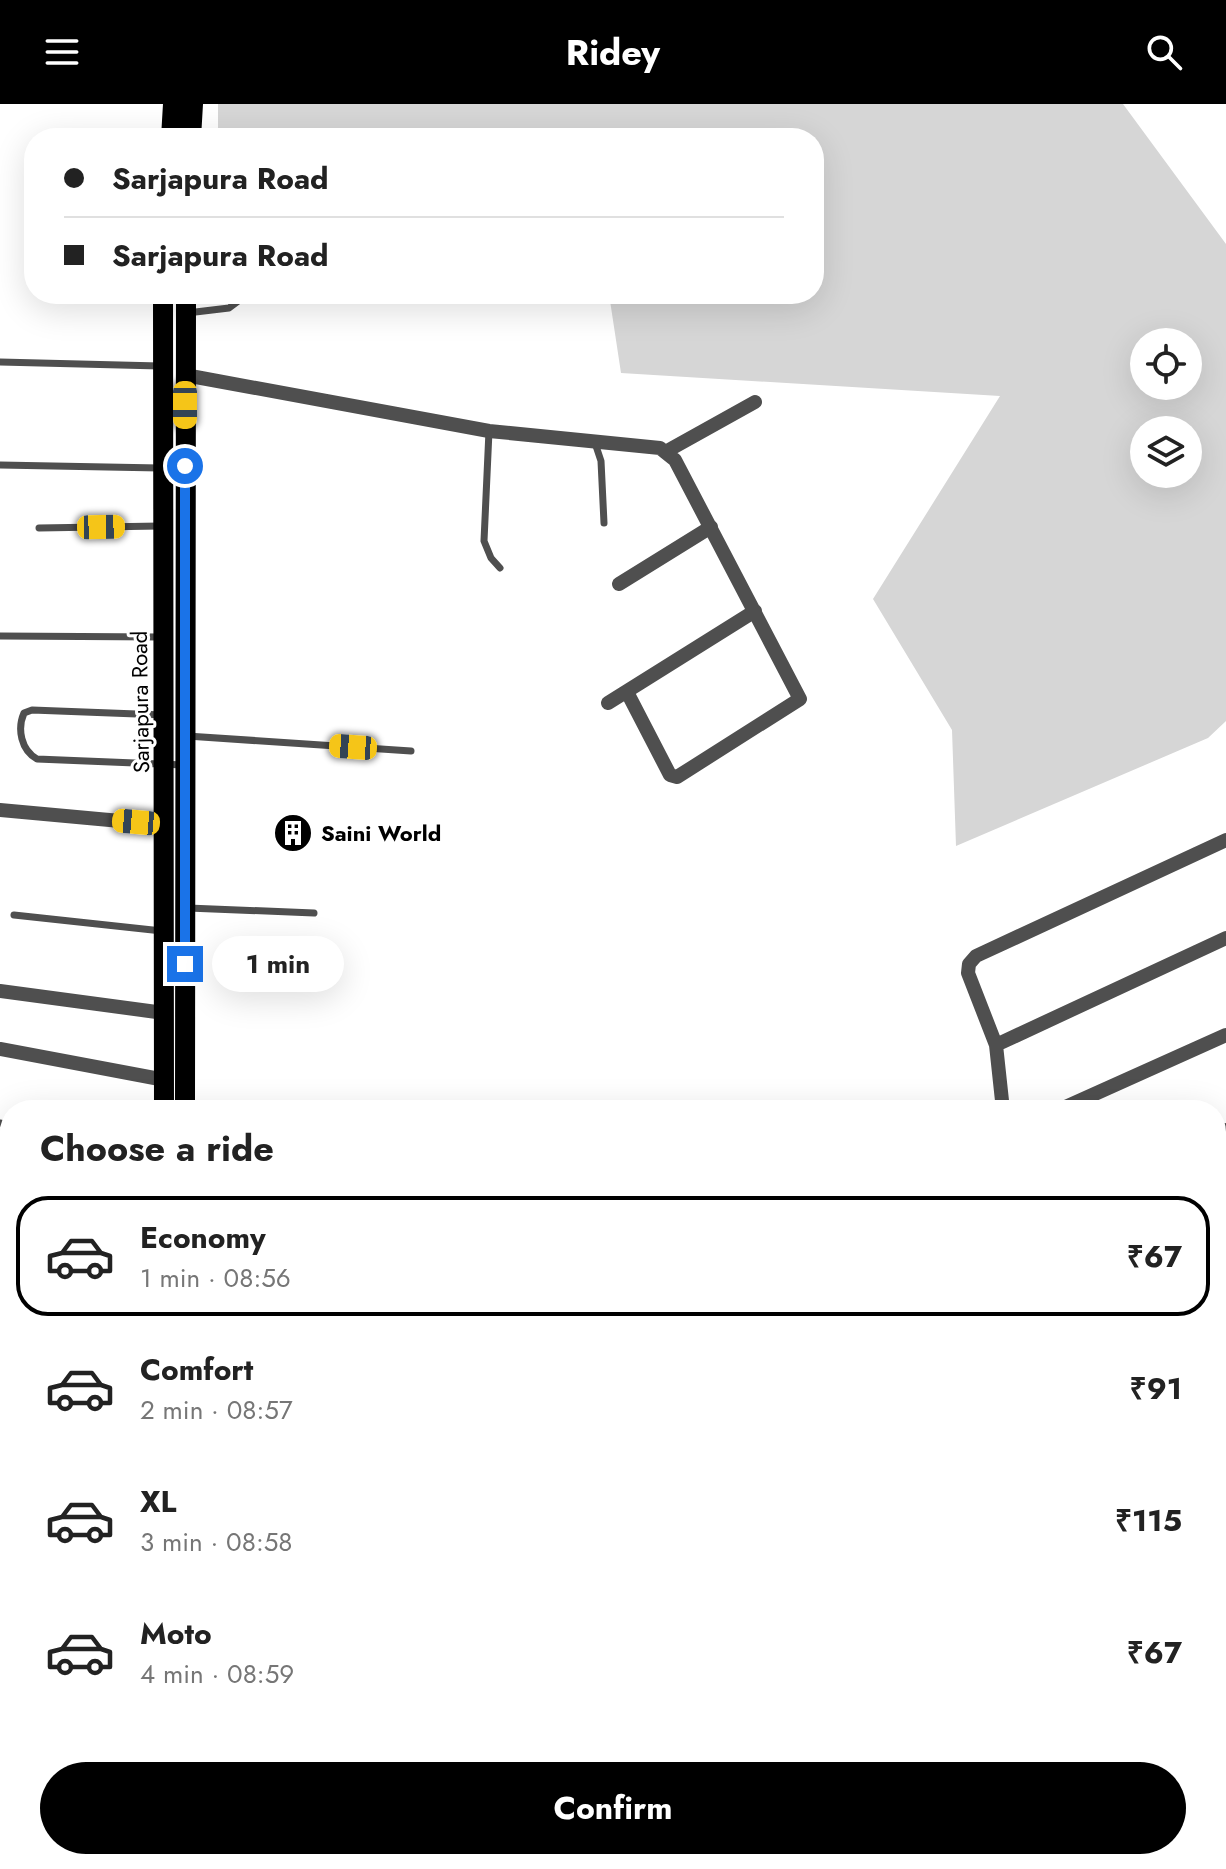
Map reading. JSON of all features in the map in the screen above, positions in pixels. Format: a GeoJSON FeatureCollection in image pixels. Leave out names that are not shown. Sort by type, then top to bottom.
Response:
{"type":"FeatureCollection","features":[{"type":"Feature","properties":{"kind":"main road"},"geometry":{"type":"LineString","coordinates":[[172,128],[173,104]]}},
{"type":"Feature","properties":{"kind":"main road"},"geometry":{"type":"LineString","coordinates":[[192,128],[193,104]]}},
{"type":"Feature","properties":{"kind":"main road","name":"Sarjapura Road"},"geometry":{"type":"LineString","coordinates":[[163,304],[165,715],[175,766],[185,908],[185,1100]]}},
{"type":"Feature","properties":{"kind":"main road","name":"Sarjapura Road"},"geometry":{"type":"LineString","coordinates":[[164,1100],[164,825],[175,766],[185,736],[186,304]]}},
{"type":"Feature","properties":{"kind":"street"},"geometry":{"type":"LineString","coordinates":[[185,375],[489,431],[667,451],[675,460],[799,696],[797,702],[673,777],[627,692]]}},
{"type":"Feature","properties":{"kind":"street"},"geometry":{"type":"LineString","coordinates":[[667,451],[755,402]]}},
{"type":"Feature","properties":{"kind":"street"},"geometry":{"type":"LineString","coordinates":[[619,584],[711,527]]}},
{"type":"Feature","properties":{"kind":"street"},"geometry":{"type":"LineString","coordinates":[[608,703],[755,611]]}},
{"type":"Feature","properties":{"kind":"street"},"geometry":{"type":"LineString","coordinates":[[0,810],[164,825]]}},
{"type":"Feature","properties":{"kind":"street"},"geometry":{"type":"LineString","coordinates":[[1002,1100],[996,1045],[968,973],[969,964],[976,956],[1226,840]]}},
{"type":"Feature","properties":{"kind":"street"},"geometry":{"type":"LineString","coordinates":[[996,1045],[1226,938]]}},
{"type":"Feature","properties":{"kind":"street"},"geometry":{"type":"LineString","coordinates":[[0,991],[164,1013]]}},
{"type":"Feature","properties":{"kind":"street"},"geometry":{"type":"LineString","coordinates":[[1081,1100],[1226,1035]]}},
{"type":"Feature","properties":{"kind":"street"},"geometry":{"type":"LineString","coordinates":[[0,1049],[165,1080]]}},
{"type":"Feature","properties":{"kind":"lane"},"geometry":{"type":"LineString","coordinates":[[195,304],[229,308],[234,304]]}},
{"type":"Feature","properties":{"kind":"lane"},"geometry":{"type":"LineString","coordinates":[[0,362],[162,366]]}},
{"type":"Feature","properties":{"kind":"lane"},"geometry":{"type":"LineString","coordinates":[[489,431],[484,541],[491,558],[500,568]]}},
{"type":"Feature","properties":{"kind":"lane"},"geometry":{"type":"LineString","coordinates":[[594,441],[601,461],[604,523]]}},
{"type":"Feature","properties":{"kind":"lane"},"geometry":{"type":"LineString","coordinates":[[0,465],[162,468]]}},
{"type":"Feature","properties":{"kind":"lane"},"geometry":{"type":"LineString","coordinates":[[39,528],[163,526]]}},
{"type":"Feature","properties":{"kind":"lane"},"geometry":{"type":"LineString","coordinates":[[0,636],[163,638]]}},
{"type":"Feature","properties":{"kind":"lane"},"geometry":{"type":"LineString","coordinates":[[165,715],[32,710],[24,713],[20,722],[22,743],[29,755],[37,759],[175,766]]}},
{"type":"Feature","properties":{"kind":"lane"},"geometry":{"type":"LineString","coordinates":[[185,736],[411,751]]}},
{"type":"Feature","properties":{"kind":"lane"},"geometry":{"type":"LineString","coordinates":[[185,908],[314,913]]}},
{"type":"Feature","properties":{"kind":"lane"},"geometry":{"type":"LineString","coordinates":[[14,915],[164,931]]}},
{"type":"Feature","properties":{"kind":"shaded area"},"geometry":{"type":"Polygon","coordinates":[[[218,104],[1123,104],[1226,244],[1226,721],[1208,738],[956,846],[952,730],[873,599],[1000,396],[621,373],[611,304],[824,304],[824,128],[218,128],[218,104]]]}},
{"type":"Feature","properties":{"kind":"place","name":"Saini World"},"geometry":{"type":"Point","coordinates":[293,833]}},
{"type":"Feature","properties":{"kind":"route"},"geometry":{"type":"LineString","coordinates":[[185,466],[185,964]]}}]}
